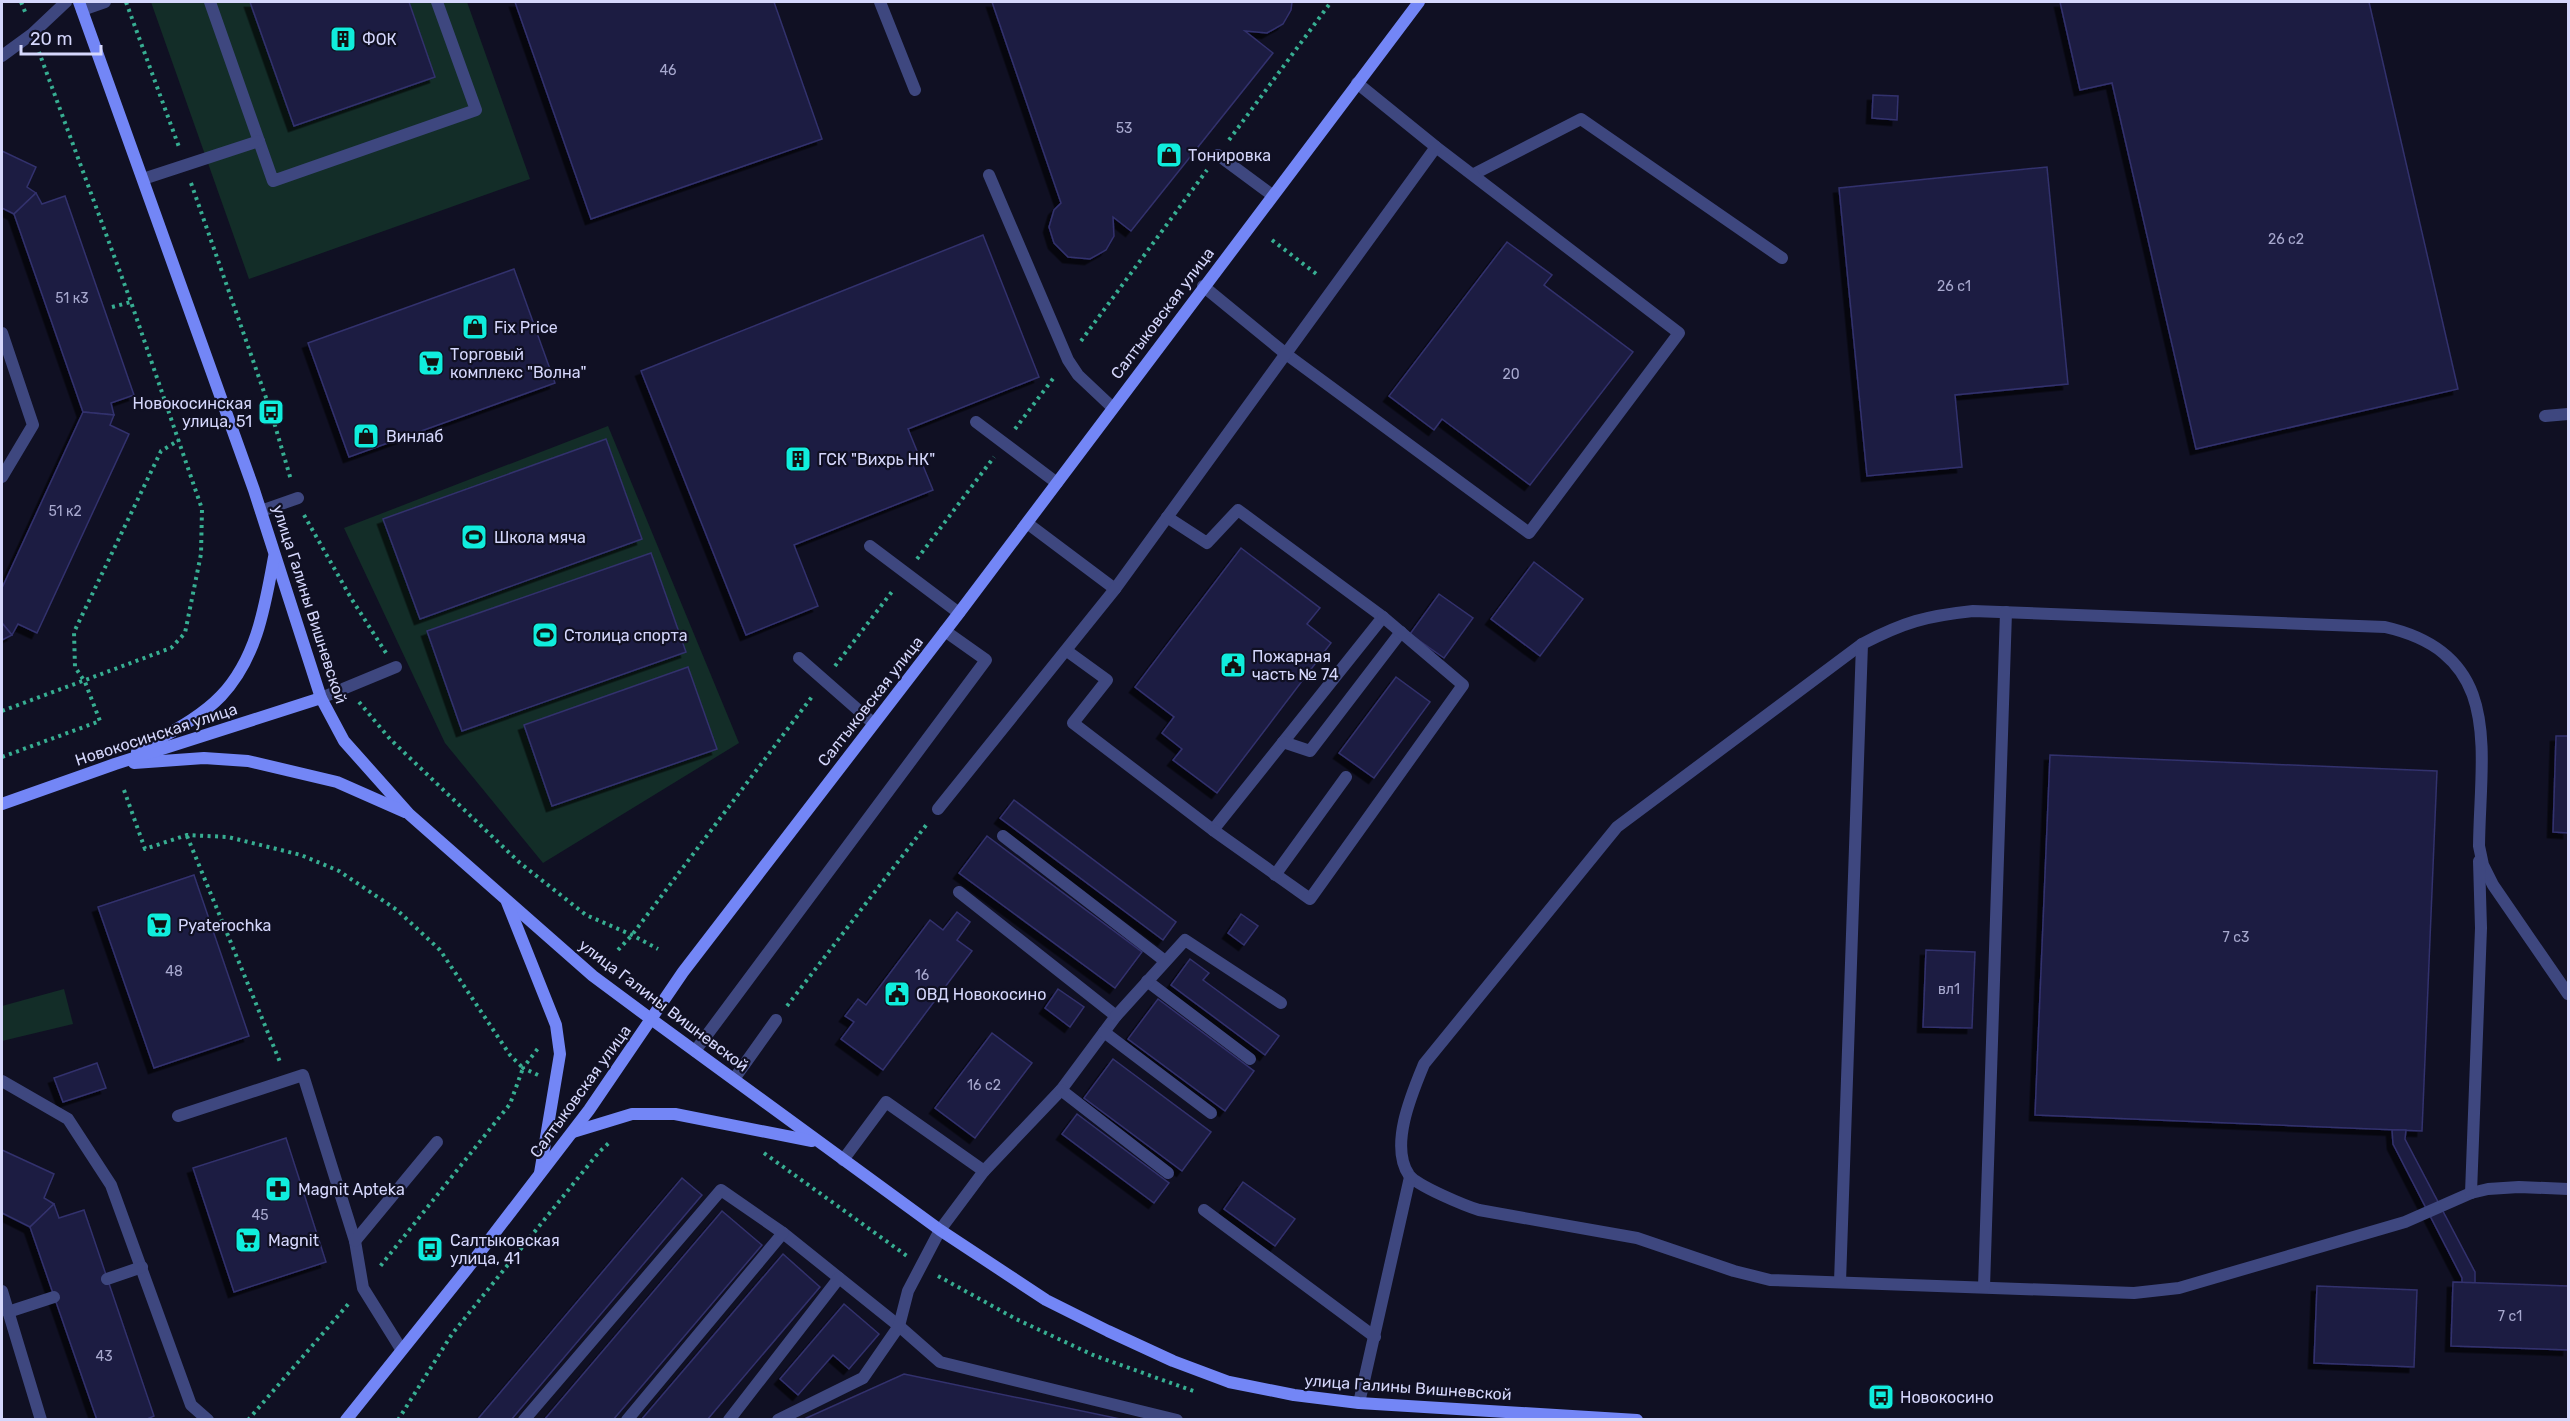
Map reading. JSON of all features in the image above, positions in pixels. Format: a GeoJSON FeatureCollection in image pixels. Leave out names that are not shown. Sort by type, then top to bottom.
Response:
{"type":"FeatureCollection","features":[{"type":"Feature","properties":{"kind":"street","name":"Салтыковская улица"},"geometry":{"type":"LineString","coordinates":[[346,1419],[467,1269],[573,1132],[683,972],[959,613],[1419,2]]}},
{"type":"Feature","properties":{"kind":"street","name":"улица Галины Вишневской"},"geometry":{"type":"LineString","coordinates":[[80,6],[261,511],[321,698],[344,741],[410,814],[593,976],[940,1230],[1046,1300],[1173,1361],[1229,1382],[1294,1395],[1359,1403],[1637,1419]]}},
{"type":"Feature","properties":{"kind":"street"},"geometry":{"type":"LineString","coordinates":[[115,764],[188,722],[221,697],[245,665],[256,637],[275,553]]}},
{"type":"Feature","properties":{"kind":"street","name":"Новокосинская улица"},"geometry":{"type":"LineString","coordinates":[[2,804],[115,764],[321,698]]}},
{"type":"Feature","properties":{"kind":"street"},"geometry":{"type":"LineString","coordinates":[[115,764],[204,758],[248,761],[337,782],[410,814]]}},
{"type":"Feature","properties":{"kind":"street"},"geometry":{"type":"LineString","coordinates":[[506,898],[556,1025],[560,1054],[540,1175]]}},
{"type":"Feature","properties":{"kind":"street"},"geometry":{"type":"LineString","coordinates":[[573,1132],[632,1114],[675,1114],[817,1142]]}},
{"type":"Feature","properties":{"kind":"lane"},"geometry":{"type":"LineString","coordinates":[[2,56],[32,34],[66,2]]}},
{"type":"Feature","properties":{"kind":"lane"},"geometry":{"type":"LineString","coordinates":[[80,6],[105,2]]}},
{"type":"Feature","properties":{"kind":"lane"},"geometry":{"type":"LineString","coordinates":[[210,2],[273,181],[476,110],[437,2]]}},
{"type":"Feature","properties":{"kind":"lane"},"geometry":{"type":"LineString","coordinates":[[880,2],[915,90]]}},
{"type":"Feature","properties":{"kind":"lane"},"geometry":{"type":"LineString","coordinates":[[1203,286],[1286,354],[1529,532],[1679,333],[1436,147],[1357,83]]}},
{"type":"Feature","properties":{"kind":"lane"},"geometry":{"type":"LineString","coordinates":[[1474,174],[1581,119],[1782,258]]}},
{"type":"Feature","properties":{"kind":"lane"},"geometry":{"type":"LineString","coordinates":[[143,179],[259,141]]}},
{"type":"Feature","properties":{"kind":"lane"},"geometry":{"type":"LineString","coordinates":[[938,809],[1115,589],[1436,147]]}},
{"type":"Feature","properties":{"kind":"lane"},"geometry":{"type":"LineString","coordinates":[[1218,155],[1272,195]]}},
{"type":"Feature","properties":{"kind":"lane"},"geometry":{"type":"LineString","coordinates":[[989,176],[1068,360],[1078,375],[1113,408]]}},
{"type":"Feature","properties":{"kind":"lane"},"geometry":{"type":"LineString","coordinates":[[2,333],[33,425],[2,477]]}},
{"type":"Feature","properties":{"kind":"lane"},"geometry":{"type":"LineString","coordinates":[[2545,416],[2568,414]]}},
{"type":"Feature","properties":{"kind":"lane"},"geometry":{"type":"LineString","coordinates":[[976,422],[1057,483]]}},
{"type":"Feature","properties":{"kind":"lane"},"geometry":{"type":"LineString","coordinates":[[261,511],[298,498]]}},
{"type":"Feature","properties":{"kind":"lane"},"geometry":{"type":"LineString","coordinates":[[1067,651],[1107,680],[1073,723],[1213,830],[1310,899],[1463,685],[1383,617],[1238,510],[1208,543],[1167,517]]}},
{"type":"Feature","properties":{"kind":"lane"},"geometry":{"type":"LineString","coordinates":[[1027,523],[1115,589]]}},
{"type":"Feature","properties":{"kind":"lane"},"geometry":{"type":"LineString","coordinates":[[870,546],[959,613]]}},
{"type":"Feature","properties":{"kind":"lane"},"geometry":{"type":"LineString","coordinates":[[1359,1403],[1410,1177],[1402,1159],[1403,1126],[1410,1098],[1424,1064],[1592,855],[1617,828],[1862,644],[1895,627],[1929,616],[1973,610],[2385,627],[2410,632],[2450,656],[2475,697],[2481,723],[2478,846],[2481,928],[2471,1193]]}},
{"type":"Feature","properties":{"kind":"lane"},"geometry":{"type":"LineString","coordinates":[[1984,1287],[2006,612]]}},
{"type":"Feature","properties":{"kind":"lane"},"geometry":{"type":"LineString","coordinates":[[1213,830],[1383,617]]}},
{"type":"Feature","properties":{"kind":"lane"},"geometry":{"type":"LineString","coordinates":[[695,1051],[986,660],[945,631]]}},
{"type":"Feature","properties":{"kind":"lane"},"geometry":{"type":"LineString","coordinates":[[1283,742],[1310,751],[1401,632]]}},
{"type":"Feature","properties":{"kind":"lane"},"geometry":{"type":"LineString","coordinates":[[1840,1282],[1862,644]]}},
{"type":"Feature","properties":{"kind":"lane"},"geometry":{"type":"LineString","coordinates":[[799,658],[873,723]]}},
{"type":"Feature","properties":{"kind":"lane"},"geometry":{"type":"LineString","coordinates":[[321,698],[396,667]]}},
{"type":"Feature","properties":{"kind":"lane"},"geometry":{"type":"LineString","coordinates":[[1275,874],[1346,777]]}},
{"type":"Feature","properties":{"kind":"lane"},"geometry":{"type":"LineString","coordinates":[[1003,836],[1165,962]]}},
{"type":"Feature","properties":{"kind":"lane"},"geometry":{"type":"LineString","coordinates":[[2478,846],[2483,865],[2493,885],[2568,994]]}},
{"type":"Feature","properties":{"kind":"lane"},"geometry":{"type":"LineString","coordinates":[[959,892],[1116,1016]]}},
{"type":"Feature","properties":{"kind":"lane"},"geometry":{"type":"LineString","coordinates":[[778,1419],[863,1378],[899,1326],[908,1291],[940,1230],[984,1171],[1061,1090],[1116,1016],[1185,940],[1281,1003]]}},
{"type":"Feature","properties":{"kind":"lane"},"geometry":{"type":"LineString","coordinates":[[1147,981],[1250,1059]]}},
{"type":"Feature","properties":{"kind":"lane"},"geometry":{"type":"LineString","coordinates":[[734,1079],[776,1020]]}},
{"type":"Feature","properties":{"kind":"lane"},"geometry":{"type":"LineString","coordinates":[[1104,1032],[1211,1113]]}},
{"type":"Feature","properties":{"kind":"lane"},"geometry":{"type":"LineString","coordinates":[[178,1116],[303,1076],[355,1241],[363,1288],[401,1349]]}},
{"type":"Feature","properties":{"kind":"lane"},"geometry":{"type":"LineString","coordinates":[[2,1081],[68,1119],[111,1185],[191,1406],[208,1419]]}},
{"type":"Feature","properties":{"kind":"lane"},"geometry":{"type":"LineString","coordinates":[[1061,1090],[1168,1173]]}},
{"type":"Feature","properties":{"kind":"lane"},"geometry":{"type":"LineString","coordinates":[[843,1160],[886,1102],[984,1171]]}},
{"type":"Feature","properties":{"kind":"lane"},"geometry":{"type":"LineString","coordinates":[[355,1241],[437,1142]]}},
{"type":"Feature","properties":{"kind":"lane"},"geometry":{"type":"LineString","coordinates":[[1410,1177],[1457,1203],[1479,1210],[1636,1238],[1734,1272],[1770,1280],[2134,1293],[2179,1288],[2405,1222],[2471,1193],[2519,1187],[2568,1189]]}},
{"type":"Feature","properties":{"kind":"lane"},"geometry":{"type":"LineString","coordinates":[[524,1419],[720,1190],[783,1233],[940,1362],[1177,1419]]}},
{"type":"Feature","properties":{"kind":"lane"},"geometry":{"type":"LineString","coordinates":[[1204,1210],[1375,1337]]}},
{"type":"Feature","properties":{"kind":"lane"},"geometry":{"type":"LineString","coordinates":[[627,1419],[783,1233]]}},
{"type":"Feature","properties":{"kind":"lane"},"geometry":{"type":"LineString","coordinates":[[108,1279],[141,1267]]}},
{"type":"Feature","properties":{"kind":"lane"},"geometry":{"type":"LineString","coordinates":[[729,1419],[839,1278]]}},
{"type":"Feature","properties":{"kind":"lane"},"geometry":{"type":"LineString","coordinates":[[2,1291],[41,1419]]}},
{"type":"Feature","properties":{"kind":"lane"},"geometry":{"type":"LineString","coordinates":[[8,1312],[54,1297]]}},
{"type":"Feature","properties":{"kind":"path"},"geometry":{"type":"LineString","coordinates":[[2,711],[85,682],[171,648],[185,633],[201,554],[202,509],[131,302],[21,2]]}},
{"type":"Feature","properties":{"kind":"path"},"geometry":{"type":"LineString","coordinates":[[126,2],[271,412],[290,477]]}},
{"type":"Feature","properties":{"kind":"path"},"geometry":{"type":"LineString","coordinates":[[618,950],[632,935],[1068,360],[1331,2]]}},
{"type":"Feature","properties":{"kind":"path"},"geometry":{"type":"LineString","coordinates":[[1272,240],[1334,287]]}},
{"type":"Feature","properties":{"kind":"path"},"geometry":{"type":"LineString","coordinates":[[112,307],[131,302]]}},
{"type":"Feature","properties":{"kind":"path"},"geometry":{"type":"LineString","coordinates":[[2,757],[100,721],[85,682],[75,667],[74,632],[161,451],[179,440]]}},
{"type":"Feature","properties":{"kind":"path"},"geometry":{"type":"LineString","coordinates":[[298,498],[307,522],[351,598],[396,667]]}},
{"type":"Feature","properties":{"kind":"path"},"geometry":{"type":"LineString","coordinates":[[346,688],[390,739],[520,863],[586,915],[632,935],[658,950]]}},
{"type":"Feature","properties":{"kind":"path"},"geometry":{"type":"LineString","coordinates":[[124,790],[145,849],[187,836],[228,837],[301,855],[339,870],[397,910],[440,950],[510,1056],[523,1068],[547,1079]]}},
{"type":"Feature","properties":{"kind":"path"},"geometry":{"type":"LineString","coordinates":[[776,1020],[938,809]]}},
{"type":"Feature","properties":{"kind":"path"},"geometry":{"type":"LineString","coordinates":[[248,1419],[363,1288],[510,1104],[523,1068],[541,1045]]}},
{"type":"Feature","properties":{"kind":"green space"},"geometry":{"type":"Polygon","coordinates":[[[151,2],[467,2],[530,179],[249,279],[151,2]]]}},
{"type":"Feature","properties":{"kind":"green space","name":"Столица спорта"},"geometry":{"type":"Polygon","coordinates":[[[608,426],[739,743],[543,863],[445,743],[344,528],[608,426]]]}},
{"type":"Feature","properties":{"kind":"green space"},"geometry":{"type":"Polygon","coordinates":[[[64,989],[73,1024],[2,1041],[2,1006],[64,989]]]}},
{"type":"Feature","properties":{"kind":"building","name":"ФОК"},"geometry":{"type":"Polygon","coordinates":[[[250,2],[409,2],[435,77],[294,126],[250,2]]]}},
{"type":"Feature","properties":{"kind":"building"},"geometry":{"type":"Polygon","coordinates":[[[515,2],[774,2],[822,139],[591,219],[515,2]]]}},
{"type":"Feature","properties":{"kind":"building"},"geometry":{"type":"Polygon","coordinates":[[[992,2],[1292,2],[1291,10],[1283,24],[1267,33],[1245,31],[1273,53],[1131,231],[1113,217],[1114,236],[1106,250],[1090,259],[1068,257],[1054,243],[1049,227],[1054,210],[1061,203],[992,2]]]}},
{"type":"Feature","properties":{"kind":"building"},"geometry":{"type":"Polygon","coordinates":[[[2060,2],[2369,2],[2458,389],[2196,449],[2112,83],[2080,90],[2060,2]]]}},
{"type":"Feature","properties":{"kind":"building"},"geometry":{"type":"Polygon","coordinates":[[[1873,95],[1898,96],[1897,120],[1872,118],[1873,95]]]}},
{"type":"Feature","properties":{"kind":"building"},"geometry":{"type":"Polygon","coordinates":[[[2,151],[36,167],[27,187],[36,193],[14,214],[2,208],[2,151]]]}},
{"type":"Feature","properties":{"kind":"building"},"geometry":{"type":"Polygon","coordinates":[[[2047,167],[2068,384],[1955,395],[1962,467],[1867,476],[1839,188],[2047,167]]]}},
{"type":"Feature","properties":{"kind":"building"},"geometry":{"type":"Polygon","coordinates":[[[36,193],[42,204],[65,196],[134,395],[111,403],[114,415],[83,412],[14,214],[36,193]]]}},
{"type":"Feature","properties":{"kind":"building","name":"ГСК \"Вихрь НК\""},"geometry":{"type":"Polygon","coordinates":[[[983,235],[1039,377],[908,429],[933,490],[794,545],[818,606],[746,635],[641,371],[983,235]]]}},
{"type":"Feature","properties":{"kind":"building"},"geometry":{"type":"Polygon","coordinates":[[[1507,242],[1552,275],[1544,285],[1633,352],[1530,485],[1442,419],[1434,430],[1389,396],[1507,242]]]}},
{"type":"Feature","properties":{"kind":"building","name":"Торговый комплекс \"Волна\""},"geometry":{"type":"Polygon","coordinates":[[[514,269],[555,383],[349,457],[308,343],[514,269]]]}},
{"type":"Feature","properties":{"kind":"building"},"geometry":{"type":"Polygon","coordinates":[[[83,412],[114,415],[110,425],[129,434],[37,633],[18,624],[12,635],[2,623],[2,588],[83,412]]]}},
{"type":"Feature","properties":{"kind":"building"},"geometry":{"type":"Polygon","coordinates":[[[606,439],[642,539],[420,619],[383,519],[606,439]]]}},
{"type":"Feature","properties":{"kind":"building","name":"Пожарная часть № 74"},"geometry":{"type":"Polygon","coordinates":[[[1241,548],[1320,608],[1307,624],[1331,643],[1217,793],[1173,760],[1182,749],[1162,733],[1174,717],[1135,687],[1241,548]]]}},
{"type":"Feature","properties":{"kind":"building"},"geometry":{"type":"Polygon","coordinates":[[[651,553],[686,652],[462,731],[427,631],[651,553]]]}},
{"type":"Feature","properties":{"kind":"building"},"geometry":{"type":"Polygon","coordinates":[[[1534,562],[1583,599],[1540,656],[1491,619],[1534,562]]]}},
{"type":"Feature","properties":{"kind":"building"},"geometry":{"type":"Polygon","coordinates":[[[1439,594],[1473,618],[1444,658],[1410,634],[1439,594]]]}},
{"type":"Feature","properties":{"kind":"building"},"geometry":{"type":"Polygon","coordinates":[[[2,623],[12,635],[2,640],[2,623]]]}},
{"type":"Feature","properties":{"kind":"building"},"geometry":{"type":"Polygon","coordinates":[[[688,667],[717,749],[552,806],[524,725],[688,667]]]}},
{"type":"Feature","properties":{"kind":"building"},"geometry":{"type":"Polygon","coordinates":[[[1396,677],[1430,702],[1374,778],[1339,753],[1396,677]]]}},
{"type":"Feature","properties":{"kind":"building"},"geometry":{"type":"Polygon","coordinates":[[[2556,736],[2568,736],[2568,833],[2553,832],[2556,736]]]}},
{"type":"Feature","properties":{"kind":"building"},"geometry":{"type":"Polygon","coordinates":[[[2050,755],[2437,771],[2422,1131],[2035,1115],[2050,755]]]}},
{"type":"Feature","properties":{"kind":"building"},"geometry":{"type":"Polygon","coordinates":[[[1014,800],[1176,922],[1163,940],[1000,818],[1014,800]]]}},
{"type":"Feature","properties":{"kind":"building"},"geometry":{"type":"Polygon","coordinates":[[[987,836],[1142,952],[1115,988],[959,873],[987,836]]]}},
{"type":"Feature","properties":{"kind":"building"},"geometry":{"type":"Polygon","coordinates":[[[194,875],[249,1036],[154,1068],[98,907],[194,875]]]}},
{"type":"Feature","properties":{"kind":"building"},"geometry":{"type":"Polygon","coordinates":[[[957,912],[970,922],[957,940],[972,951],[883,1070],[841,1039],[854,1022],[845,1016],[858,999],[866,1005],[930,920],[943,930],[957,912]]]}},
{"type":"Feature","properties":{"kind":"building"},"geometry":{"type":"Polygon","coordinates":[[[1241,914],[1258,926],[1244,945],[1228,933],[1241,914]]]}},
{"type":"Feature","properties":{"kind":"building"},"geometry":{"type":"Polygon","coordinates":[[[1926,950],[1975,952],[1972,1028],[1923,1027],[1926,950]]]}},
{"type":"Feature","properties":{"kind":"building"},"geometry":{"type":"Polygon","coordinates":[[[1190,959],[1209,973],[1203,980],[1279,1036],[1265,1055],[1171,985],[1190,959]]]}},
{"type":"Feature","properties":{"kind":"building"},"geometry":{"type":"Polygon","coordinates":[[[1058,989],[1084,1007],[1070,1027],[1045,1008],[1058,989]]]}},
{"type":"Feature","properties":{"kind":"building"},"geometry":{"type":"Polygon","coordinates":[[[1158,999],[1254,1071],[1225,1111],[1128,1039],[1158,999]]]}},
{"type":"Feature","properties":{"kind":"building"},"geometry":{"type":"Polygon","coordinates":[[[992,1033],[1032,1063],[975,1138],[935,1108],[992,1033]]]}},
{"type":"Feature","properties":{"kind":"building"},"geometry":{"type":"Polygon","coordinates":[[[1113,1059],[1211,1132],[1182,1171],[1084,1098],[1113,1059]]]}},
{"type":"Feature","properties":{"kind":"building"},"geometry":{"type":"Polygon","coordinates":[[[97,1063],[106,1088],[63,1102],[54,1078],[97,1063]]]}},
{"type":"Feature","properties":{"kind":"building"},"geometry":{"type":"Polygon","coordinates":[[[1077,1114],[1169,1183],[1154,1203],[1062,1134],[1077,1114]]]}},
{"type":"Feature","properties":{"kind":"building"},"geometry":{"type":"Polygon","coordinates":[[[2392,1130],[2406,1130],[2405,1139],[2475,1272],[2475,1283],[2462,1283],[2462,1278],[2393,1144],[2392,1130]]]}},
{"type":"Feature","properties":{"kind":"building"},"geometry":{"type":"Polygon","coordinates":[[[286,1138],[326,1262],[234,1292],[193,1168],[286,1138]]]}},
{"type":"Feature","properties":{"kind":"building"},"geometry":{"type":"Polygon","coordinates":[[[2,1150],[54,1174],[44,1198],[54,1204],[30,1227],[2,1213],[2,1150]]]}},
{"type":"Feature","properties":{"kind":"building"},"geometry":{"type":"Polygon","coordinates":[[[682,1178],[702,1195],[511,1420],[477,1420],[682,1178]]]}},
{"type":"Feature","properties":{"kind":"building"},"geometry":{"type":"Polygon","coordinates":[[[1243,1182],[1295,1219],[1275,1246],[1224,1209],[1243,1182]]]}},
{"type":"Feature","properties":{"kind":"building"},"geometry":{"type":"Polygon","coordinates":[[[54,1204],[59,1218],[84,1210],[154,1416],[145,1420],[97,1420],[30,1227],[54,1204]]]}},
{"type":"Feature","properties":{"kind":"building"},"geometry":{"type":"Polygon","coordinates":[[[722,1211],[762,1245],[613,1420],[544,1420],[722,1211]]]}},
{"type":"Feature","properties":{"kind":"building"},"geometry":{"type":"Polygon","coordinates":[[[783,1254],[820,1287],[707,1420],[641,1420],[783,1254]]]}},
{"type":"Feature","properties":{"kind":"building"},"geometry":{"type":"Polygon","coordinates":[[[2453,1282],[2568,1286],[2568,1350],[2451,1346],[2453,1282]]]}},
{"type":"Feature","properties":{"kind":"building"},"geometry":{"type":"Polygon","coordinates":[[[2317,1286],[2417,1290],[2414,1367],[2314,1363],[2317,1286]]]}},
{"type":"Feature","properties":{"kind":"building"},"geometry":{"type":"Polygon","coordinates":[[[844,1304],[879,1334],[849,1369],[833,1355],[798,1395],[780,1379],[844,1304]]]}},
{"type":"Feature","properties":{"kind":"building"},"geometry":{"type":"Polygon","coordinates":[[[904,1374],[1125,1420],[802,1420],[904,1374]]]}},
{"type":"Feature","properties":{"kind":"place","name":"ФОК"},"geometry":{"type":"Point","coordinates":[343,39]}},
{"type":"Feature","properties":{"kind":"place","name":"Тонировка"},"geometry":{"type":"Point","coordinates":[1169,155]}},
{"type":"Feature","properties":{"kind":"place","name":"Fix Price"},"geometry":{"type":"Point","coordinates":[475,327]}},
{"type":"Feature","properties":{"kind":"place","name":"Торговый комплекс \"Волна\""},"geometry":{"type":"Point","coordinates":[431,363]}},
{"type":"Feature","properties":{"kind":"place","name":"Новокосинская улица, 51"},"geometry":{"type":"Point","coordinates":[271,412]}},
{"type":"Feature","properties":{"kind":"place","name":"Винлаб"},"geometry":{"type":"Point","coordinates":[366,436]}},
{"type":"Feature","properties":{"kind":"place","name":"ГСК \"Вихрь НК\""},"geometry":{"type":"Point","coordinates":[798,459]}},
{"type":"Feature","properties":{"kind":"place","name":"Школа мяча"},"geometry":{"type":"Point","coordinates":[474,537]}},
{"type":"Feature","properties":{"kind":"place","name":"Столица спорта"},"geometry":{"type":"Point","coordinates":[545,635]}},
{"type":"Feature","properties":{"kind":"place","name":"Пожарная часть № 74"},"geometry":{"type":"Point","coordinates":[1233,665]}},
{"type":"Feature","properties":{"kind":"place","name":"Pyaterochka"},"geometry":{"type":"Point","coordinates":[159,925]}},
{"type":"Feature","properties":{"kind":"place","name":"ОВД Новокосино"},"geometry":{"type":"Point","coordinates":[897,994]}},
{"type":"Feature","properties":{"kind":"place","name":"Magnit Apteka"},"geometry":{"type":"Point","coordinates":[278,1189]}},
{"type":"Feature","properties":{"kind":"place","name":"Magnit"},"geometry":{"type":"Point","coordinates":[248,1240]}},
{"type":"Feature","properties":{"kind":"place","name":"Салтыковская улица, 41"},"geometry":{"type":"Point","coordinates":[430,1249]}},
{"type":"Feature","properties":{"kind":"place","name":"Новокосино"},"geometry":{"type":"Point","coordinates":[1881,1397]}}]}
